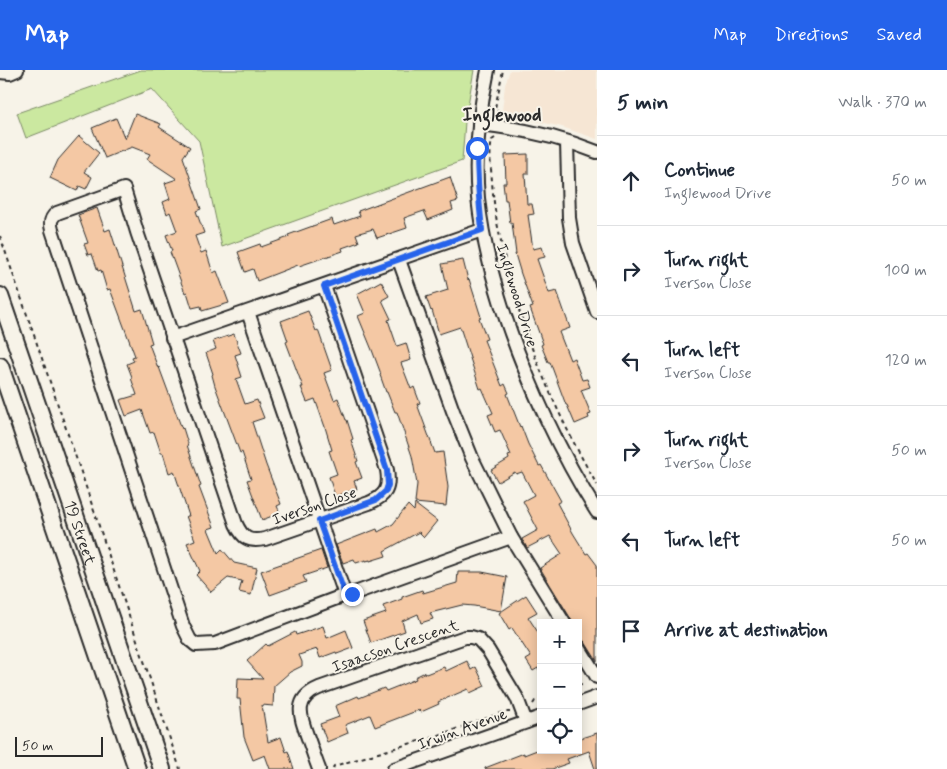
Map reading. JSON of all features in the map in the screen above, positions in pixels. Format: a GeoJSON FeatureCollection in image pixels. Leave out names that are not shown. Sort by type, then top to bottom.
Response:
{"type":"FeatureCollection","features":[{"type":"Feature","properties":{"kind":"main road","name":"19 Street"},"geometry":{"type":"LineString","coordinates":[[0,296],[162,769]]}},
{"type":"Feature","properties":{"kind":"main road","name":"19 Street"},"geometry":{"type":"LineString","coordinates":[[0,366],[137,769]]}},
{"type":"Feature","properties":{"kind":"street"},"geometry":{"type":"LineString","coordinates":[[0,72],[10,73],[17,70]]}},
{"type":"Feature","properties":{"kind":"street","name":"Inglewood Drive"},"geometry":{"type":"LineString","coordinates":[[488,70],[479,124],[477,169],[482,230],[501,304],[534,392],[555,437],[597,512]]}},
{"type":"Feature","properties":{"kind":"street"},"geometry":{"type":"LineString","coordinates":[[479,124],[527,131],[597,152]]}},
{"type":"Feature","properties":{"kind":"street"},"geometry":{"type":"LineString","coordinates":[[567,142],[569,218],[573,243],[597,312]]}},
{"type":"Feature","properties":{"kind":"street","name":"Iverson Close"},"geometry":{"type":"LineString","coordinates":[[324,286],[387,470],[388,485],[386,491],[376,500],[264,539],[248,539],[243,536],[236,524],[172,338],[124,189],[57,213],[52,216],[50,223],[177,608],[190,640],[196,645],[215,644],[345,595]]}},
{"type":"Feature","properties":{"kind":"street"},"geometry":{"type":"LineString","coordinates":[[172,338],[482,230]]}},
{"type":"Feature","properties":{"kind":"street"},"geometry":{"type":"LineString","coordinates":[[398,260],[452,411],[472,458],[511,537],[562,619]]}},
{"type":"Feature","properties":{"kind":"street"},"geometry":{"type":"LineString","coordinates":[[248,312],[345,595],[511,537]]}},
{"type":"Feature","properties":{"kind":"street","name":"Isaacson Crescent"},"geometry":{"type":"LineString","coordinates":[[319,769],[301,719],[301,706],[307,694],[319,688],[465,637],[478,639],[488,650],[517,698],[526,722]]}},
{"type":"Feature","properties":{"kind":"street"},"geometry":{"type":"LineString","coordinates":[[582,653],[597,677]]}},
{"type":"Feature","properties":{"kind":"street"},"geometry":{"type":"LineString","coordinates":[[582,703],[597,697]]}},
{"type":"Feature","properties":{"kind":"street","name":"Irwin Avenue"},"geometry":{"type":"LineString","coordinates":[[394,769],[537,718]]}},
{"type":"Feature","properties":{"kind":"path"},"geometry":{"type":"LineString","coordinates":[[503,70],[495,108],[505,115]]}},
{"type":"Feature","properties":{"kind":"path"},"geometry":{"type":"LineString","coordinates":[[499,137],[492,140],[491,144],[494,206],[498,232],[514,294],[544,380],[572,440],[597,485]]}},
{"type":"Feature","properties":{"kind":"path"},"geometry":{"type":"LineString","coordinates":[[0,236],[180,769]]}},
{"type":"Feature","properties":{"kind":"path"},"geometry":{"type":"LineString","coordinates":[[533,704],[537,700]]}},
{"type":"Feature","properties":{"kind":"path"},"geometry":{"type":"LineString","coordinates":[[332,769],[334,766],[439,735],[504,712],[508,713]]}},
{"type":"Feature","properties":{"kind":"shaded area"},"geometry":{"type":"Polygon","coordinates":[[[510,70],[597,70],[597,139],[562,127],[506,114],[502,111],[505,85],[510,70]]]}},
{"type":"Feature","properties":{"kind":"green space"},"geometry":{"type":"Polygon","coordinates":[[[141,70],[474,70],[465,122],[462,161],[222,247],[199,141],[152,89],[26,138],[17,113],[141,70]]]}},
{"type":"Feature","properties":{"kind":"building"},"geometry":{"type":"Polygon","coordinates":[[[135,114],[161,124],[159,127],[190,147],[183,157],[201,209],[196,211],[204,233],[195,236],[201,253],[206,251],[213,273],[217,271],[229,303],[202,311],[201,306],[192,308],[187,292],[185,293],[166,235],[177,231],[170,212],[167,214],[163,202],[170,199],[165,183],[177,179],[147,159],[150,154],[132,147],[105,158],[92,128],[116,118],[125,139],[135,114]]]}},
{"type":"Feature","properties":{"kind":"building"},"geometry":{"type":"Polygon","coordinates":[[[79,136],[99,153],[84,172],[92,177],[86,189],[79,186],[77,191],[50,178],[58,160],[79,136]]]}},
{"type":"Feature","properties":{"kind":"building"},"geometry":{"type":"Polygon","coordinates":[[[528,154],[528,174],[525,174],[527,204],[532,204],[534,214],[528,215],[533,249],[542,247],[545,257],[537,259],[549,293],[557,291],[570,328],[559,332],[570,360],[574,358],[582,380],[587,379],[590,387],[581,390],[591,414],[588,415],[589,418],[575,424],[550,362],[548,362],[541,345],[543,344],[530,308],[533,307],[515,254],[512,223],[510,223],[507,200],[505,200],[503,183],[506,183],[505,155],[528,154]]]}},
{"type":"Feature","properties":{"kind":"building"},"geometry":{"type":"Polygon","coordinates":[[[450,177],[458,201],[451,203],[453,210],[428,220],[424,211],[404,218],[407,228],[377,238],[373,229],[356,234],[359,242],[342,248],[343,251],[298,265],[257,281],[253,269],[245,272],[238,252],[260,244],[261,247],[332,219],[334,225],[360,216],[358,211],[450,177]]]}},
{"type":"Feature","properties":{"kind":"building"},"geometry":{"type":"Polygon","coordinates":[[[97,208],[105,231],[110,229],[136,311],[142,309],[152,343],[149,344],[183,428],[201,486],[199,487],[214,527],[208,529],[218,553],[222,549],[234,563],[257,568],[251,595],[239,592],[242,581],[228,578],[211,592],[196,575],[200,571],[187,543],[195,540],[186,516],[189,516],[174,471],[169,473],[154,432],[150,433],[142,410],[126,416],[120,400],[137,395],[127,364],[134,361],[132,357],[135,356],[110,289],[107,290],[101,270],[98,271],[92,254],[88,255],[84,244],[88,243],[78,215],[97,208]]]}},
{"type":"Feature","properties":{"kind":"building"},"geometry":{"type":"Polygon","coordinates":[[[463,260],[481,317],[479,318],[487,339],[484,340],[502,386],[505,384],[509,393],[507,394],[520,427],[539,466],[541,465],[561,501],[557,503],[573,533],[586,554],[588,553],[597,565],[597,661],[582,639],[582,619],[571,619],[540,568],[562,554],[550,536],[527,548],[522,539],[538,530],[523,501],[534,495],[522,472],[516,474],[515,472],[498,482],[491,470],[509,459],[508,456],[511,455],[500,430],[495,432],[488,415],[493,413],[482,388],[480,389],[460,327],[439,334],[426,297],[448,290],[442,264],[463,260]]]}},
{"type":"Feature","properties":{"kind":"building"},"geometry":{"type":"Polygon","coordinates":[[[381,281],[389,296],[382,300],[391,319],[388,320],[397,346],[406,343],[411,360],[401,363],[411,389],[414,387],[420,403],[417,404],[435,453],[443,452],[448,487],[446,506],[415,503],[417,484],[412,456],[397,412],[395,412],[386,392],[381,374],[358,316],[365,313],[357,294],[381,281]]]}},
{"type":"Feature","properties":{"kind":"building"},"geometry":{"type":"Polygon","coordinates":[[[308,311],[316,331],[318,330],[332,370],[324,373],[334,400],[338,398],[347,420],[358,461],[356,462],[362,478],[354,481],[357,489],[335,496],[329,477],[337,474],[329,451],[332,450],[325,427],[315,399],[307,402],[286,342],[288,341],[281,321],[308,311]]]}},
{"type":"Feature","properties":{"kind":"building"},"geometry":{"type":"Polygon","coordinates":[[[234,334],[241,353],[235,355],[242,377],[236,379],[245,404],[257,400],[264,418],[252,422],[281,504],[277,506],[280,513],[262,520],[247,480],[251,479],[242,452],[240,453],[215,386],[206,353],[216,349],[213,341],[234,334]]]}},
{"type":"Feature","properties":{"kind":"building"},"geometry":{"type":"Polygon","coordinates":[[[415,504],[437,521],[424,537],[419,532],[384,551],[386,556],[370,561],[366,560],[356,563],[354,559],[343,563],[336,545],[377,529],[378,532],[393,524],[408,505],[414,511],[415,504]]]}},
{"type":"Feature","properties":{"kind":"building"},"geometry":{"type":"Polygon","coordinates":[[[321,550],[327,568],[303,576],[306,582],[270,595],[261,571],[321,550]]]}},
{"type":"Feature","properties":{"kind":"building"},"geometry":{"type":"Polygon","coordinates":[[[458,572],[482,572],[507,577],[501,611],[462,605],[430,613],[433,619],[421,623],[418,614],[402,621],[405,631],[371,643],[363,621],[386,613],[383,606],[402,599],[402,597],[422,590],[423,593],[457,583],[458,572]]]}},
{"type":"Feature","properties":{"kind":"building"},"geometry":{"type":"Polygon","coordinates":[[[526,595],[537,612],[528,617],[537,631],[537,669],[533,671],[526,660],[531,657],[512,628],[509,630],[499,613],[526,595]]]}},
{"type":"Feature","properties":{"kind":"building"},"geometry":{"type":"Polygon","coordinates":[[[323,626],[327,638],[346,630],[353,648],[320,658],[317,649],[299,655],[302,666],[290,672],[274,686],[273,706],[262,705],[268,742],[281,737],[294,769],[270,769],[265,755],[253,760],[244,737],[240,699],[237,699],[238,678],[263,679],[247,661],[266,644],[268,646],[295,632],[296,635],[323,626]]]}},
{"type":"Feature","properties":{"kind":"building"},"geometry":{"type":"Polygon","coordinates":[[[467,661],[471,670],[476,667],[485,686],[470,693],[468,689],[438,702],[439,704],[421,712],[419,710],[375,727],[370,715],[345,725],[348,733],[327,742],[320,724],[339,717],[335,706],[384,688],[386,691],[416,679],[415,677],[425,672],[426,674],[444,667],[446,671],[467,661]]]}},
{"type":"Feature","properties":{"kind":"building"},"geometry":{"type":"Polygon","coordinates":[[[597,733],[597,769],[595,769],[589,751],[582,754],[582,738],[597,733]]]}},
{"type":"Feature","properties":{"kind":"building"},"geometry":{"type":"Polygon","coordinates":[[[537,750],[537,754],[581,754],[567,759],[569,763],[552,769],[485,769],[524,753],[524,755],[537,750]]]}},
{"type":"Feature","properties":{"kind":"district","name":"Inglewood"},"geometry":{"type":"Point","coordinates":[502,114]}},
{"type":"Feature","properties":{"kind":"route"},"geometry":{"type":"LineString","coordinates":[[352,594],[345,595],[319,521],[376,500],[386,491],[388,479],[387,470],[324,286],[482,230],[478,197],[477,148]]}}]}
